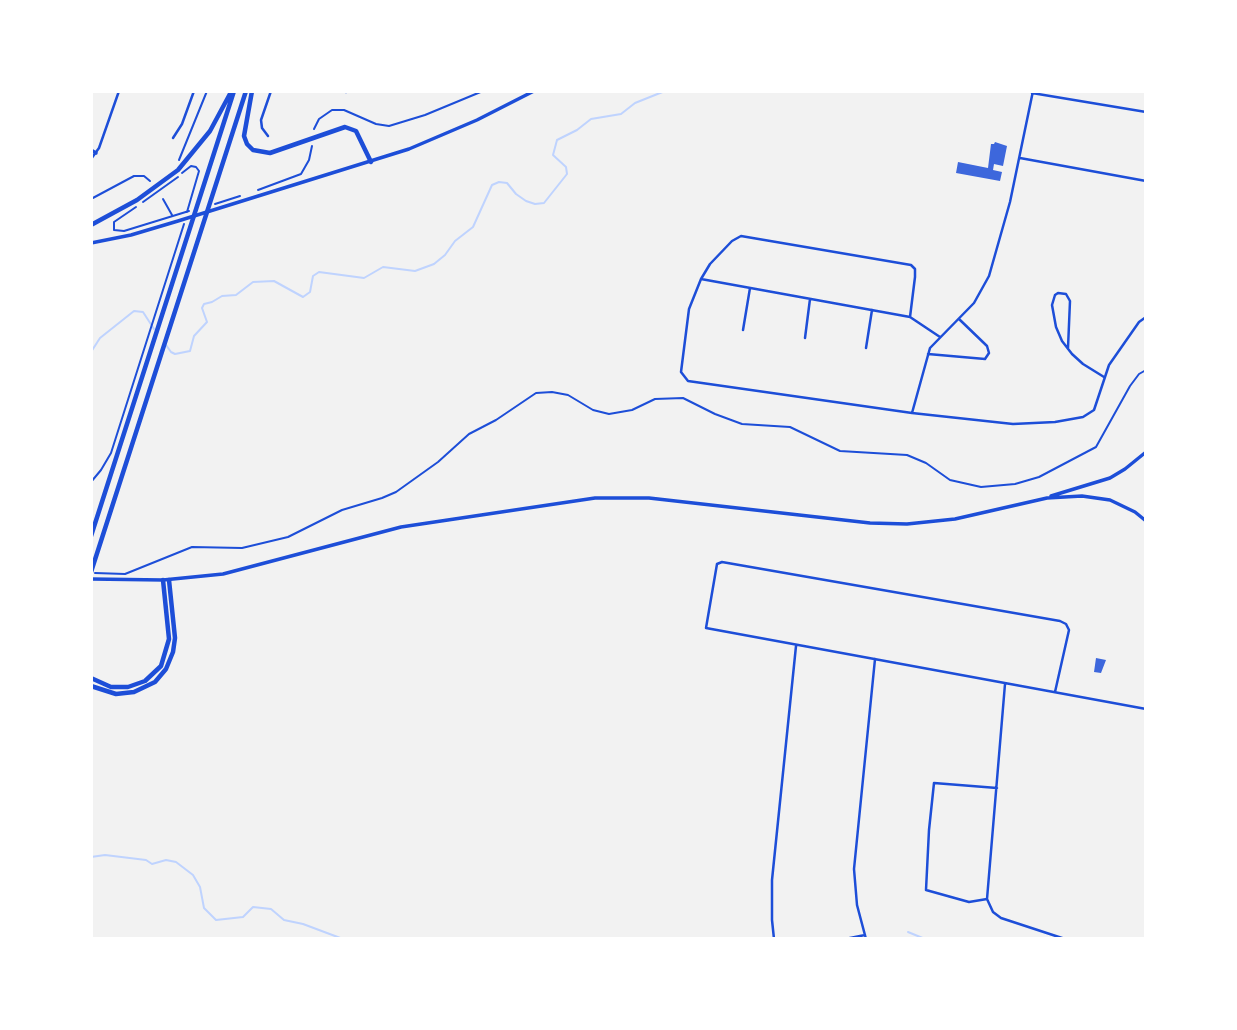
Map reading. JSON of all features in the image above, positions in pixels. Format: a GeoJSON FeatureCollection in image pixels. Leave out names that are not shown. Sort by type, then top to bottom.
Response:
{"type":"FeatureCollection","features":[{"type":"Feature","properties":{"kind":"highway"},"geometry":{"type":"LineString","coordinates":[[91,536],[233,91]]}},
{"type":"Feature","properties":{"kind":"highway"},"geometry":{"type":"LineString","coordinates":[[91,225],[145,196],[178,170],[210,131],[233,91]]}},
{"type":"Feature","properties":{"kind":"highway"},"geometry":{"type":"LineString","coordinates":[[91,572],[246,91]]}},
{"type":"Feature","properties":{"kind":"highway"},"geometry":{"type":"LineString","coordinates":[[252,91],[244,131],[247,144],[253,150],[270,153],[345,127],[359,134],[370,162]]}},
{"type":"Feature","properties":{"kind":"highway"},"geometry":{"type":"LineString","coordinates":[[91,678],[111,687],[128,687],[145,681],[160,666],[169,639],[166,580]]}},
{"type":"Feature","properties":{"kind":"highway"},"geometry":{"type":"LineString","coordinates":[[91,686],[111,693],[129,693],[149,685],[162,674],[169,663],[175,643],[166,580]]}},
{"type":"Feature","properties":{"kind":"street"},"geometry":{"type":"LineString","coordinates":[[91,159],[96,153],[119,91]]}},
{"type":"Feature","properties":{"kind":"street"},"geometry":{"type":"LineString","coordinates":[[173,138],[182,124],[194,91]]}},
{"type":"Feature","properties":{"kind":"street"},"geometry":{"type":"LineString","coordinates":[[268,136],[262,128],[261,120],[271,91]]}},
{"type":"Feature","properties":{"kind":"street"},"geometry":{"type":"LineString","coordinates":[[91,243],[131,235],[370,162],[443,135],[534,91]]}},
{"type":"Feature","properties":{"kind":"street"},"geometry":{"type":"LineString","coordinates":[[912,412],[928,354],[979,295],[989,276],[1007,214],[1033,92],[1146,112]]}},
{"type":"Feature","properties":{"kind":"street"},"geometry":{"type":"LineString","coordinates":[[91,150],[96,153]]}},
{"type":"Feature","properties":{"kind":"street"},"geometry":{"type":"LineString","coordinates":[[1020,158],[1146,181]]}},
{"type":"Feature","properties":{"kind":"street"},"geometry":{"type":"LineString","coordinates":[[909,317],[915,272],[913,267],[904,262],[744,235],[738,237],[709,264],[701,279],[689,309],[680,369],[688,381],[912,412],[1013,424],[1072,419],[1088,415],[1094,410],[1104,377],[1119,348],[1146,317]]}},
{"type":"Feature","properties":{"kind":"street"},"geometry":{"type":"LineString","coordinates":[[701,279],[909,317],[940,337]]}},
{"type":"Feature","properties":{"kind":"street"},"geometry":{"type":"LineString","coordinates":[[743,330],[750,288]]}},
{"type":"Feature","properties":{"kind":"street"},"geometry":{"type":"LineString","coordinates":[[1068,348],[1070,301],[1066,294],[1058,293],[1053,300],[1053,313],[1059,335],[1068,348],[1083,365],[1104,377]]}},
{"type":"Feature","properties":{"kind":"street"},"geometry":{"type":"LineString","coordinates":[[805,338],[810,299]]}},
{"type":"Feature","properties":{"kind":"street"},"geometry":{"type":"LineString","coordinates":[[866,348],[872,310]]}},
{"type":"Feature","properties":{"kind":"street"},"geometry":{"type":"LineString","coordinates":[[928,354],[985,359],[989,353],[987,346],[959,320]]}},
{"type":"Feature","properties":{"kind":"street"},"geometry":{"type":"LineString","coordinates":[[91,579],[166,580],[245,569],[401,527],[574,500],[649,498],[859,522],[907,524],[955,519],[1039,500],[1110,478],[1146,452]]}},
{"type":"Feature","properties":{"kind":"street"},"geometry":{"type":"LineString","coordinates":[[1039,500],[1070,496],[1100,498],[1126,507],[1146,520]]}},
{"type":"Feature","properties":{"kind":"street"},"geometry":{"type":"LineString","coordinates":[[1055,692],[1069,630],[1066,624],[1060,621],[722,562],[717,564],[706,628],[1146,709]]}},
{"type":"Feature","properties":{"kind":"street"},"geometry":{"type":"LineString","coordinates":[[774,939],[772,880],[796,645]]}},
{"type":"Feature","properties":{"kind":"street"},"geometry":{"type":"LineString","coordinates":[[845,939],[865,937],[857,905],[854,869],[875,659]]}},
{"type":"Feature","properties":{"kind":"street"},"geometry":{"type":"LineString","coordinates":[[1004,683],[987,899],[993,912],[1001,918],[1065,939]]}},
{"type":"Feature","properties":{"kind":"street"},"geometry":{"type":"LineString","coordinates":[[987,899],[969,902],[926,890],[929,830],[934,783],[997,789]]}},
{"type":"Feature","properties":{"kind":"path"},"geometry":{"type":"LineString","coordinates":[[177,163],[207,91]]}},
{"type":"Feature","properties":{"kind":"path"},"geometry":{"type":"LineString","coordinates":[[314,129],[319,119],[332,110],[345,110],[376,124],[389,126],[483,91]]}},
{"type":"Feature","properties":{"kind":"path"},"geometry":{"type":"LineString","coordinates":[[253,192],[301,174],[309,160],[312,146]]}},
{"type":"Feature","properties":{"kind":"path"},"geometry":{"type":"LineString","coordinates":[[91,482],[105,464],[118,429],[197,182],[198,168],[191,166],[158,193],[117,219],[112,227],[116,231],[124,231],[173,216],[194,210]]}},
{"type":"Feature","properties":{"kind":"path"},"geometry":{"type":"LineString","coordinates":[[91,199],[134,176],[150,181]]}},
{"type":"Feature","properties":{"kind":"path"},"geometry":{"type":"LineString","coordinates":[[215,204],[240,196]]}},
{"type":"Feature","properties":{"kind":"path"},"geometry":{"type":"LineString","coordinates":[[163,199],[173,216]]}},
{"type":"Feature","properties":{"kind":"path"},"geometry":{"type":"LineString","coordinates":[[91,572],[120,574],[183,549],[242,548],[288,537],[342,510],[382,498],[439,462],[469,434],[496,420],[536,393],[568,395],[593,410],[609,414],[632,410],[655,399],[683,398],[742,424],[790,427],[840,451],[907,455],[920,460],[950,480],[981,487],[1015,484],[1039,477],[1096,447],[1130,386],[1139,374],[1146,370]]}},
{"type":"Feature","properties":{"kind":"building"},"geometry":{"type":"Polygon","coordinates":[[[995,142],[1007,146],[1003,166],[994,164],[993,170],[1002,172],[1000,181],[956,173],[958,162],[988,168],[991,144],[995,142]]]}},
{"type":"Feature","properties":{"kind":"building"},"geometry":{"type":"Polygon","coordinates":[[[1096,658],[1106,660],[1101,673],[1094,672],[1096,658]]]}},
{"type":"Feature","properties":{"kind":"waterway"},"geometry":{"type":"LineString","coordinates":[[166,345],[175,354],[190,351],[194,336],[207,322],[202,308],[204,304],[222,296],[236,295],[253,282],[274,281],[303,297],[310,292],[313,276],[319,272],[364,278],[383,267],[415,271],[434,264],[455,241],[473,227],[492,185],[507,183],[526,201],[544,203],[567,174],[566,167],[553,155],[557,140],[591,119],[621,114],[635,103],[665,91]]}},
{"type":"Feature","properties":{"kind":"waterway"},"geometry":{"type":"LineString","coordinates":[[91,352],[100,338],[134,311],[143,312],[154,329]]}},
{"type":"Feature","properties":{"kind":"waterway"},"geometry":{"type":"LineString","coordinates":[[91,857],[105,855],[146,860],[152,864],[166,860],[176,862],[193,875],[200,887],[204,908],[216,920],[243,917],[253,907],[271,909],[284,920],[343,939]]}},
{"type":"Feature","properties":{"kind":"waterway"},"geometry":{"type":"LineString","coordinates":[[908,932],[925,939]]}}]}
